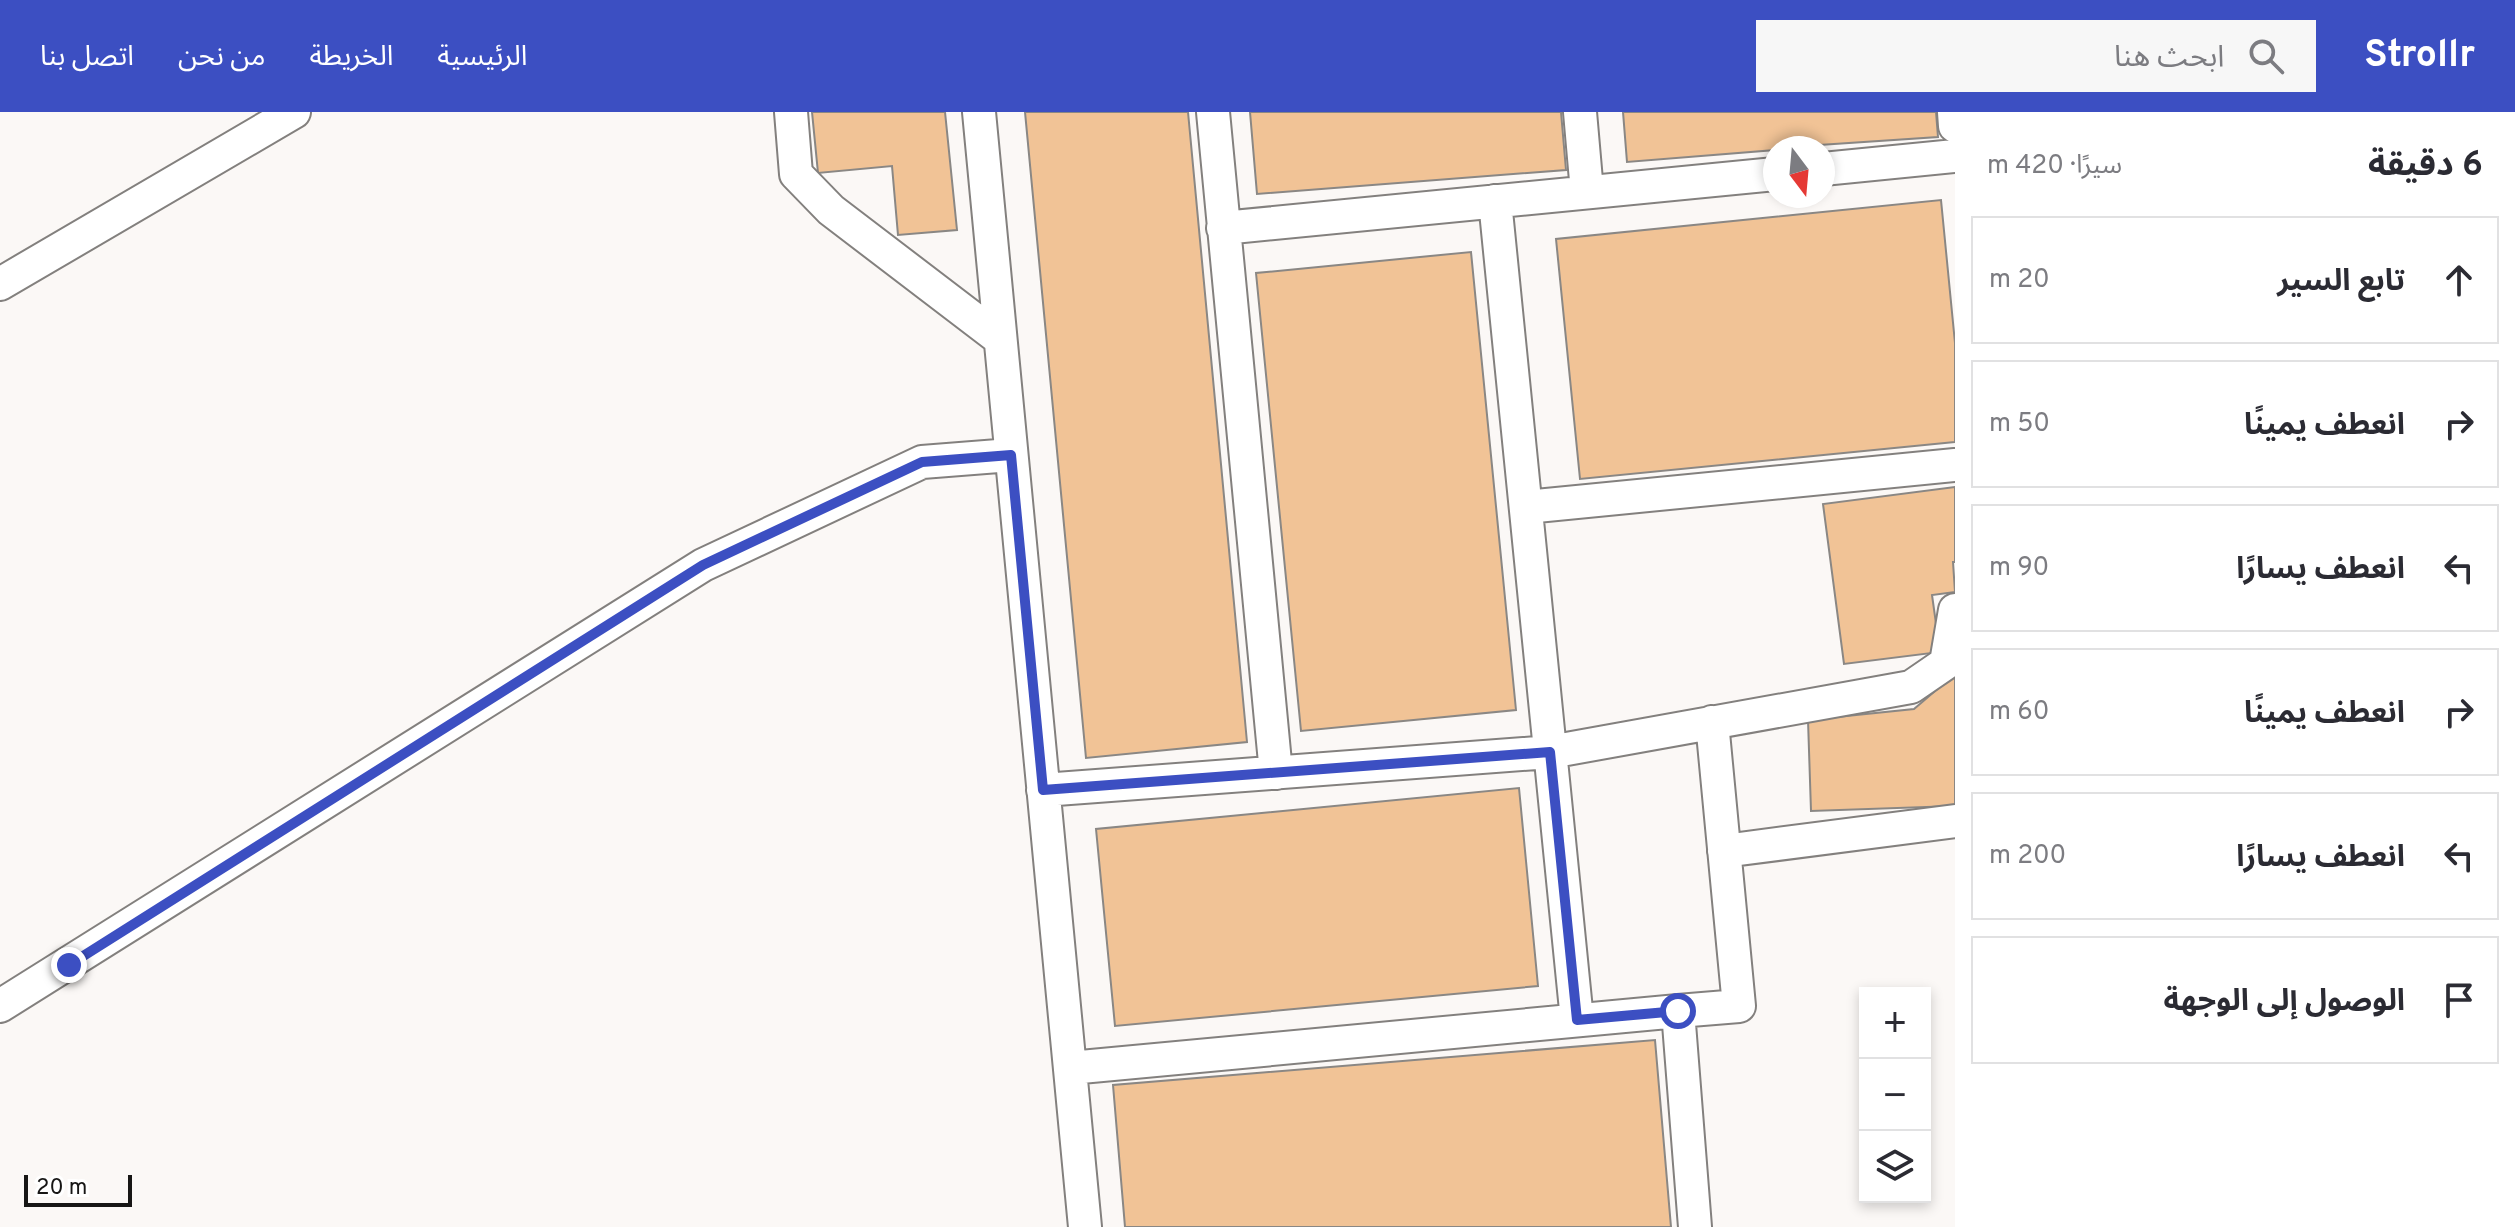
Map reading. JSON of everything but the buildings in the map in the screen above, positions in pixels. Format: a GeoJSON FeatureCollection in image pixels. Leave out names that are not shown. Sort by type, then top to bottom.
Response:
{"type":"FeatureCollection","features":[{"type":"Feature","properties":{"kind":"street"},"geometry":{"type":"LineString","coordinates":[[0,284],[294,112]]}},
{"type":"Feature","properties":{"kind":"street"},"geometry":{"type":"LineString","coordinates":[[791,112],[796,174],[831,210],[1000,339]]}},
{"type":"Feature","properties":{"kind":"street"},"geometry":{"type":"LineString","coordinates":[[979,112],[1085,1227]]}},
{"type":"Feature","properties":{"kind":"street"},"geometry":{"type":"LineString","coordinates":[[1213,112],[1276,773]]}},
{"type":"Feature","properties":{"kind":"street"},"geometry":{"type":"LineString","coordinates":[[1580,112],[1587,192]]}},
{"type":"Feature","properties":{"kind":"street"},"geometry":{"type":"LineString","coordinates":[[1954,112],[1955,126]]}},
{"type":"Feature","properties":{"kind":"street"},"geometry":{"type":"LineString","coordinates":[[1835,168],[1955,156]]}},
{"type":"Feature","properties":{"kind":"street"},"geometry":{"type":"LineString","coordinates":[[1223,228],[1763,175]]}},
{"type":"Feature","properties":{"kind":"street"},"geometry":{"type":"LineString","coordinates":[[1495,201],[1577,1020]]}},
{"type":"Feature","properties":{"kind":"street"},"geometry":{"type":"LineString","coordinates":[[0,1006],[703,565],[922,462],[1011,455]]}},
{"type":"Feature","properties":{"kind":"street"},"geometry":{"type":"LineString","coordinates":[[1526,507],[1955,465]]}},
{"type":"Feature","properties":{"kind":"street"},"geometry":{"type":"LineString","coordinates":[[1043,790],[1550,752],[1911,687],[1946,663],[1955,610]]}},
{"type":"Feature","properties":{"kind":"street"},"geometry":{"type":"LineString","coordinates":[[1070,1068],[1739,1006],[1712,722]]}},
{"type":"Feature","properties":{"kind":"street"},"geometry":{"type":"LineString","coordinates":[[1724,851],[1955,821]]}},
{"type":"Feature","properties":{"kind":"street"},"geometry":{"type":"LineString","coordinates":[[1678,1011],[1695,1227]]}},
{"type":"Feature","properties":{"kind":"route"},"geometry":{"type":"LineString","coordinates":[[69,965],[703,565],[922,462],[1011,455],[1043,790],[1550,752],[1577,1020],[1678,1011]]}}]}
